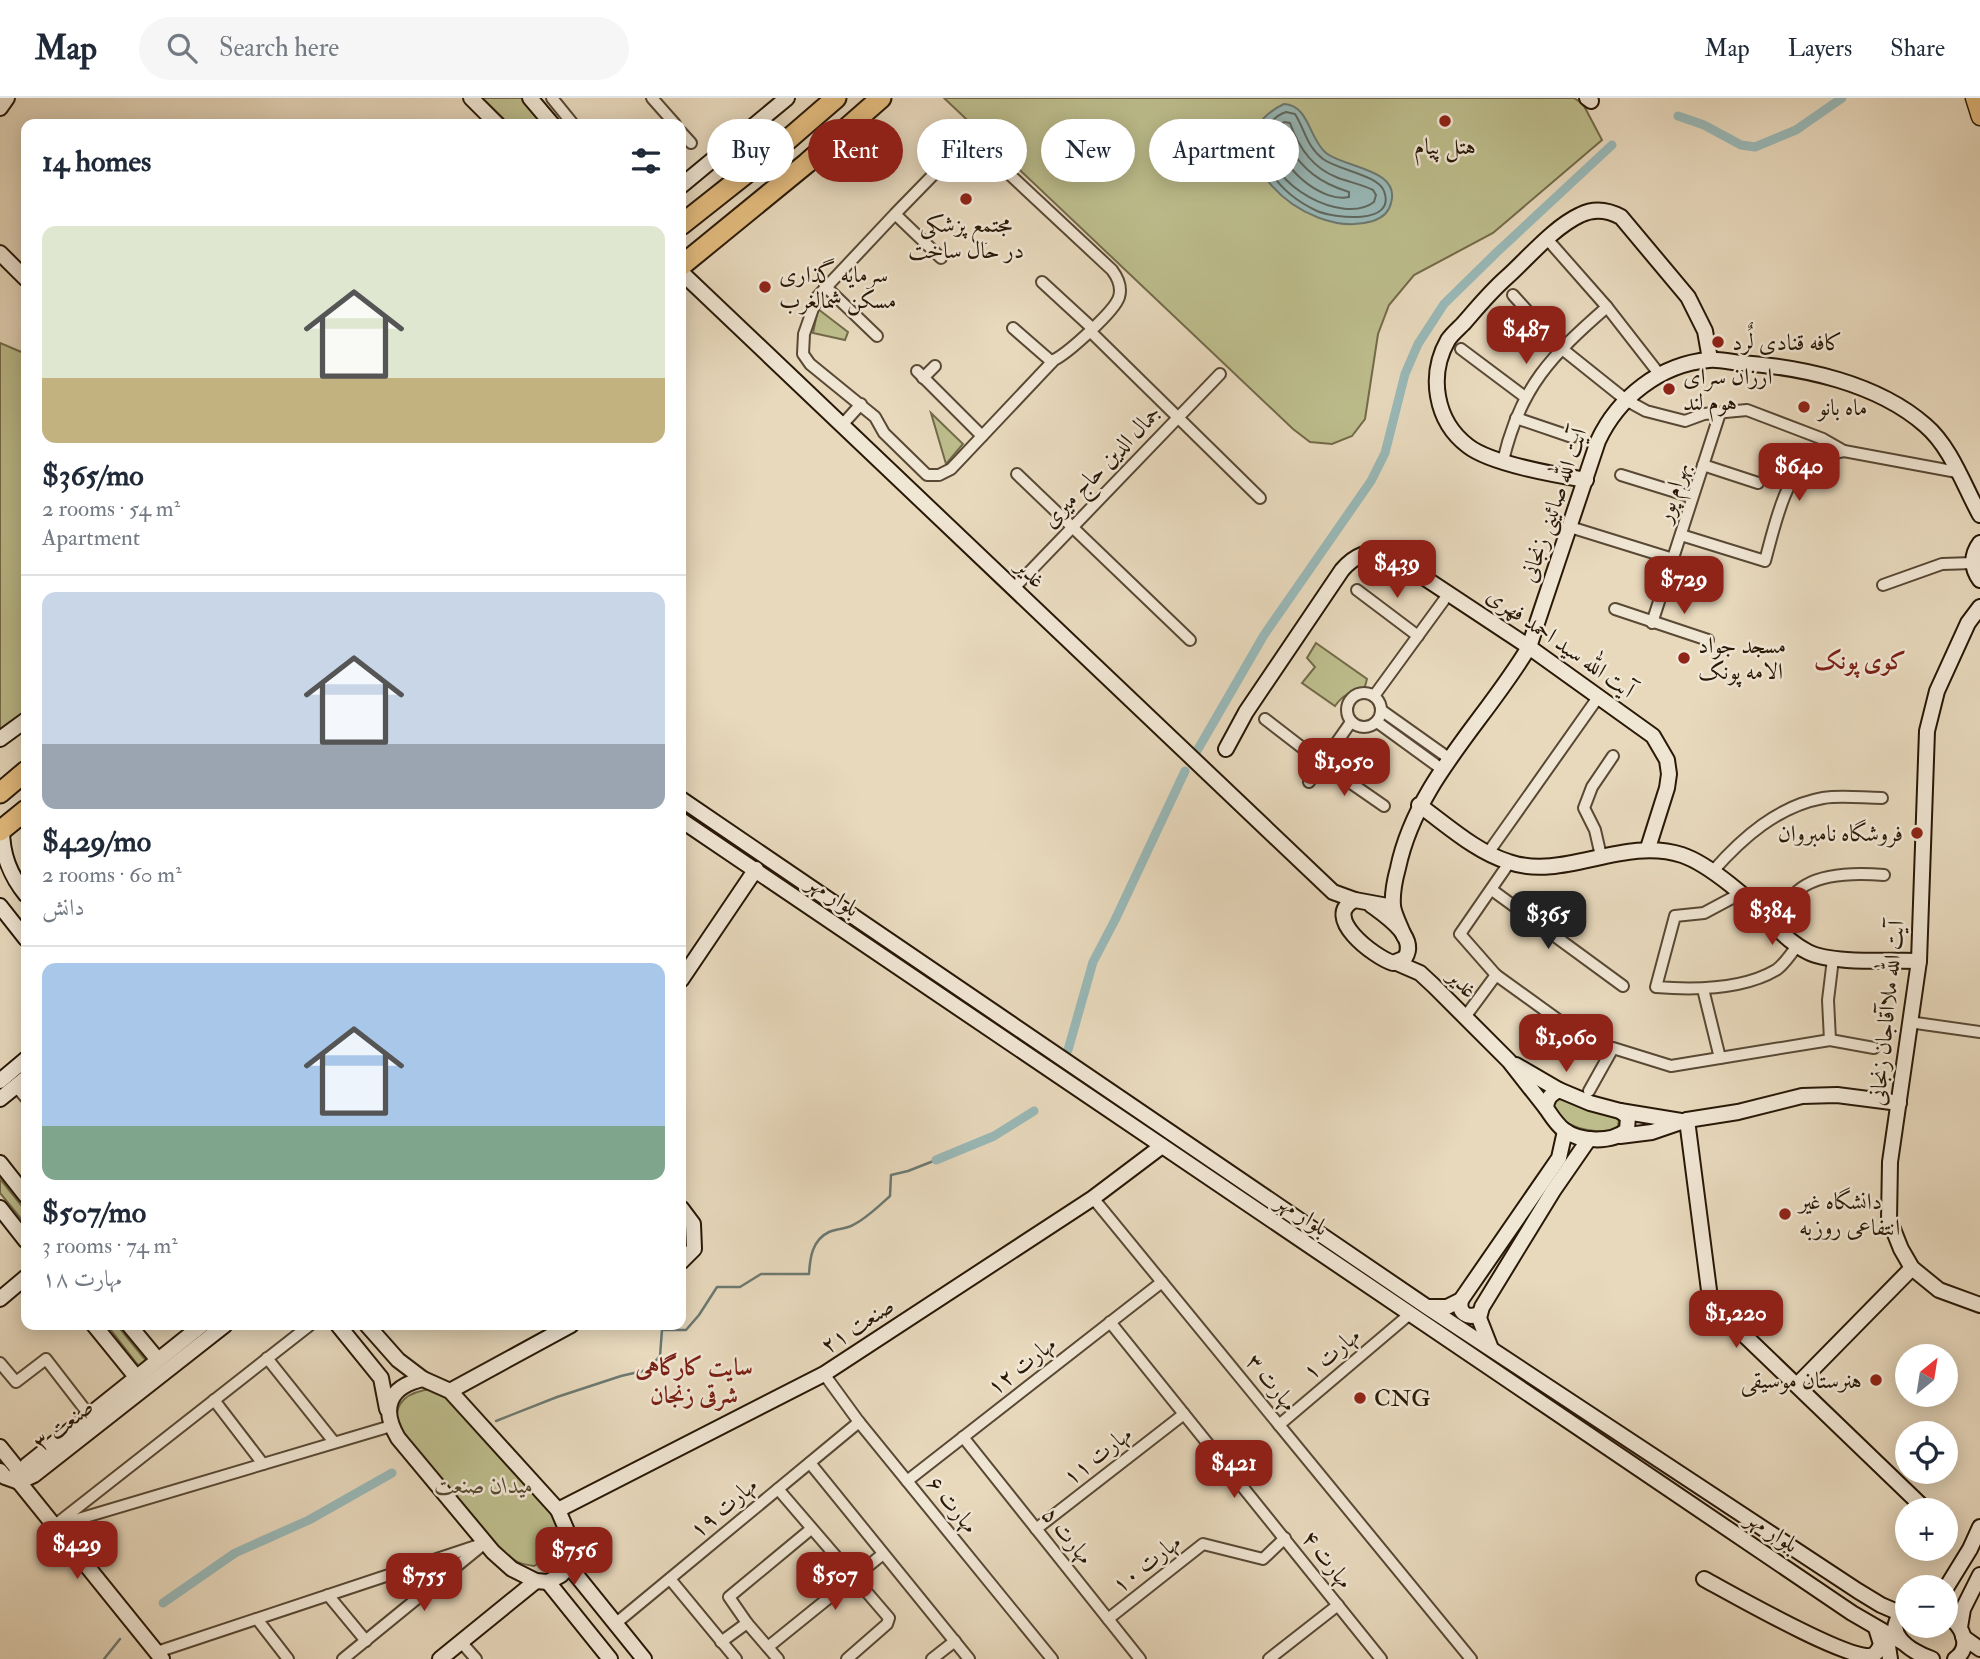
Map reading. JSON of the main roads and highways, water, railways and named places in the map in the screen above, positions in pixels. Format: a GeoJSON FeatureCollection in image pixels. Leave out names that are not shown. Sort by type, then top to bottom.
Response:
{"type":"FeatureCollection","features":[{"type":"Feature","properties":{"kind":"highway"},"geometry":{"type":"LineString","coordinates":[[686,221],[836,98]]}},
{"type":"Feature","properties":{"kind":"highway"},"geometry":{"type":"LineString","coordinates":[[686,265],[879,99]]}},
{"type":"Feature","properties":{"kind":"highway"},"geometry":{"type":"LineString","coordinates":[[0,793],[21,775]]}},
{"type":"Feature","properties":{"kind":"highway"},"geometry":{"type":"LineString","coordinates":[[1,830],[21,814]]}},
{"type":"Feature","properties":{"kind":"main road"},"geometry":{"type":"LineString","coordinates":[[0,108],[7,98]]}},
{"type":"Feature","properties":{"kind":"main road"},"geometry":{"type":"LineString","coordinates":[[471,98],[492,119]]}},
{"type":"Feature","properties":{"kind":"main road"},"geometry":{"type":"LineString","coordinates":[[530,98],[548,119]]}},
{"type":"Feature","properties":{"kind":"main road"},"geometry":{"type":"LineString","coordinates":[[686,182],[787,98]]}},
{"type":"Feature","properties":{"kind":"main road"},"geometry":{"type":"LineString","coordinates":[[1974,98],[1980,117]]}},
{"type":"Feature","properties":{"kind":"main road"},"geometry":{"type":"LineString","coordinates":[[1586,480],[1503,461],[1469,447],[1442,414],[1435,385],[1437,371],[1448,340],[1482,301],[1568,223],[1588,212],[1606,211],[1621,216],[1688,297],[1697,311],[1710,359]]}},
{"type":"Feature","properties":{"kind":"main road"},"geometry":{"type":"LineString","coordinates":[[0,253],[21,274]]}},
{"type":"Feature","properties":{"kind":"main road","name":"غدیر"},"geometry":{"type":"LineString","coordinates":[[686,274],[1333,892],[1343,911],[1345,923],[1364,946],[1388,962],[1420,973],[1509,1061],[1565,1131]]}},
{"type":"Feature","properties":{"kind":"main road","name":"آیت الله صائینی زنجانی"},"geometry":{"type":"LineString","coordinates":[[1420,973],[1393,907],[1403,841],[1419,806],[1446,764],[1511,678],[1529,647],[1598,441],[1608,420],[1626,400],[1660,375],[1710,359],[1767,365],[1865,390],[1888,400],[1927,426],[1947,452],[1980,515]]}},
{"type":"Feature","properties":{"kind":"main road"},"geometry":{"type":"LineString","coordinates":[[1980,543],[1975,550],[1973,563],[1980,580]]}},
{"type":"Feature","properties":{"kind":"main road","name":"آیت الله سید احمد فهری"},"geometry":{"type":"LineString","coordinates":[[1226,750],[1246,712],[1342,570],[1350,561],[1368,552],[1387,552],[1529,647],[1653,736],[1667,760],[1667,788],[1648,848]]}},
{"type":"Feature","properties":{"kind":"main road","name":"آیت الله ملاآقاجان زنجانی"},"geometry":{"type":"LineString","coordinates":[[1980,607],[1968,623],[1942,680],[1927,731],[1919,961],[1890,1162],[1889,1219],[1912,1268],[1938,1290],[1980,1305]]}},
{"type":"Feature","properties":{"kind":"main road"},"geometry":{"type":"LineString","coordinates":[[0,739],[21,724]]}},
{"type":"Feature","properties":{"kind":"main road","name":"بلوار مهر"},"geometry":{"type":"LineString","coordinates":[[686,802],[1427,1307],[1858,1591],[1881,1605],[1895,1609]]}},
{"type":"Feature","properties":{"kind":"main road"},"geometry":{"type":"LineString","coordinates":[[1419,806],[1488,853],[1509,863],[1533,867],[1556,865],[1648,848],[1683,856],[1713,871],[1809,953],[1833,959],[1919,961]]}},
{"type":"Feature","properties":{"kind":"main road","name":"بلوار مهر"},"geometry":{"type":"LineString","coordinates":[[686,823],[1881,1631],[1916,1653],[1932,1659]]}},
{"type":"Feature","properties":{"kind":"main road"},"geometry":{"type":"LineString","coordinates":[[1,830],[4,856],[21,888]]}},
{"type":"Feature","properties":{"kind":"main road"},"geometry":{"type":"LineString","coordinates":[[686,974],[756,869]]}},
{"type":"Feature","properties":{"kind":"main road"},"geometry":{"type":"LineString","coordinates":[[0,878],[16,882]]}},
{"type":"Feature","properties":{"kind":"main road","name":"غدیر"},"geometry":{"type":"LineString","coordinates":[[1333,892],[1363,900],[1371,905]]}},
{"type":"Feature","properties":{"kind":"main road"},"geometry":{"type":"LineString","coordinates":[[1343,911],[1347,904],[1355,900]]}},
{"type":"Feature","properties":{"kind":"main road"},"geometry":{"type":"LineString","coordinates":[[1371,905],[1393,907]]}},
{"type":"Feature","properties":{"kind":"main road"},"geometry":{"type":"LineString","coordinates":[[1371,905],[1390,919],[1404,936]]}},
{"type":"Feature","properties":{"kind":"main road"},"geometry":{"type":"LineString","coordinates":[[0,906],[21,933]]}},
{"type":"Feature","properties":{"kind":"main road"},"geometry":{"type":"LineString","coordinates":[[1397,963],[1405,958],[1409,951]]}},
{"type":"Feature","properties":{"kind":"main road"},"geometry":{"type":"LineString","coordinates":[[1031,1056],[1041,1043]]}},
{"type":"Feature","properties":{"kind":"main road"},"geometry":{"type":"LineString","coordinates":[[1509,1061],[1559,1090],[1590,1103],[1620,1111],[1685,1120]]}},
{"type":"Feature","properties":{"kind":"main road"},"geometry":{"type":"LineString","coordinates":[[0,1081],[21,1063]]}},
{"type":"Feature","properties":{"kind":"main road"},"geometry":{"type":"LineString","coordinates":[[0,1099],[21,1082]]}},
{"type":"Feature","properties":{"kind":"main road"},"geometry":{"type":"LineString","coordinates":[[1546,1108],[1546,1100],[1550,1094],[1559,1090]]}},
{"type":"Feature","properties":{"kind":"main road"},"geometry":{"type":"LineString","coordinates":[[1480,1313],[1467,1317],[1459,1306],[1461,1300],[1559,1158],[1565,1131],[1589,1139],[1651,1132],[1685,1120],[1738,1112],[1802,1096],[1837,1095],[1899,1103]]}},
{"type":"Feature","properties":{"kind":"main road"},"geometry":{"type":"LineString","coordinates":[[1620,1111],[1628,1117],[1629,1124],[1620,1136]]}},
{"type":"Feature","properties":{"kind":"main road"},"geometry":{"type":"LineString","coordinates":[[1685,1120],[1710,1298],[1715,1307],[1914,1498]]}},
{"type":"Feature","properties":{"kind":"main road"},"geometry":{"type":"LineString","coordinates":[[1491,1348],[1484,1334],[1480,1313],[1553,1191],[1589,1139]]}},
{"type":"Feature","properties":{"kind":"main road","name":"صنعت ۲۱"},"geometry":{"type":"LineString","coordinates":[[558,1510],[824,1374],[1093,1198],[1162,1146]]}},
{"type":"Feature","properties":{"kind":"main road"},"geometry":{"type":"LineString","coordinates":[[0,1163],[21,1190]]}},
{"type":"Feature","properties":{"kind":"main road"},"geometry":{"type":"LineString","coordinates":[[0,1208],[21,1235]]}},
{"type":"Feature","properties":{"kind":"main road"},"geometry":{"type":"LineString","coordinates":[[686,1215],[693,1224],[694,1249],[686,1257]]}},
{"type":"Feature","properties":{"kind":"main road"},"geometry":{"type":"LineString","coordinates":[[1798,1384],[1912,1268]]}},
{"type":"Feature","properties":{"kind":"main road"},"geometry":{"type":"LineString","coordinates":[[0,1299],[21,1281]]}},
{"type":"Feature","properties":{"kind":"main road"},"geometry":{"type":"LineString","coordinates":[[1427,1307],[1447,1307],[1461,1300]]}},
{"type":"Feature","properties":{"kind":"main road"},"geometry":{"type":"LineString","coordinates":[[98,1330],[137,1378]]}},
{"type":"Feature","properties":{"kind":"main road"},"geometry":{"type":"LineString","coordinates":[[134,1330],[158,1360]]}},
{"type":"Feature","properties":{"kind":"main road","name":"صنعت ۳"},"geometry":{"type":"LineString","coordinates":[[19,1482],[27,1465],[196,1330]]}},
{"type":"Feature","properties":{"kind":"main road","name":"صنعت ۳"},"geometry":{"type":"LineString","coordinates":[[19,1482],[34,1475],[219,1330]]}},
{"type":"Feature","properties":{"kind":"main road"},"geometry":{"type":"LineString","coordinates":[[342,1330],[380,1378],[391,1426],[416,1463],[485,1543],[512,1569],[542,1581],[610,1659]]}},
{"type":"Feature","properties":{"kind":"main road"},"geometry":{"type":"LineString","coordinates":[[371,1330],[398,1360],[423,1379],[450,1391],[558,1510],[570,1538],[572,1552],[569,1566],[561,1575],[542,1581],[440,1659]]}},
{"type":"Feature","properties":{"kind":"main road"},"geometry":{"type":"LineString","coordinates":[[450,1391],[562,1330]]}},
{"type":"Feature","properties":{"kind":"main road"},"geometry":{"type":"LineString","coordinates":[[388,1411],[400,1388],[423,1379]]}},
{"type":"Feature","properties":{"kind":"main road"},"geometry":{"type":"LineString","coordinates":[[1599,1441],[1609,1426]]}},
{"type":"Feature","properties":{"kind":"main road"},"geometry":{"type":"LineString","coordinates":[[0,1447],[16,1467],[19,1482],[160,1656]]}},
{"type":"Feature","properties":{"kind":"main road"},"geometry":{"type":"LineString","coordinates":[[0,1471],[5,1477],[19,1482]]}},
{"type":"Feature","properties":{"kind":"main road"},"geometry":{"type":"LineString","coordinates":[[1956,1575],[1980,1527]]}},
{"type":"Feature","properties":{"kind":"main road"},"geometry":{"type":"LineString","coordinates":[[569,1566],[644,1659]]}},
{"type":"Feature","properties":{"kind":"main road"},"geometry":{"type":"LineString","coordinates":[[1955,1659],[1963,1649],[1961,1632],[1964,1609],[1980,1575]]}},
{"type":"Feature","properties":{"kind":"main road"},"geometry":{"type":"LineString","coordinates":[[1704,1579],[1808,1637],[1844,1653],[1867,1657],[1875,1653],[1881,1644],[1881,1631]]}},
{"type":"Feature","properties":{"kind":"main road"},"geometry":{"type":"LineString","coordinates":[[1958,1629],[1980,1648]]}},
{"type":"Feature","properties":{"kind":"main road"},"geometry":{"type":"LineString","coordinates":[[1881,1631],[1890,1659]]}},
{"type":"Feature","properties":{"kind":"main road"},"geometry":{"type":"LineString","coordinates":[[1900,1638],[1902,1642]]}},
{"type":"Feature","properties":{"kind":"water"},"geometry":{"type":"Polygon","coordinates":[[[1284,104],[1299,110],[1326,153],[1380,176],[1388,183],[1392,192],[1389,209],[1373,221],[1346,224],[1318,217],[1292,204],[1270,182],[1299,182],[1299,119],[1264,119],[1284,104]]]}},
{"type":"Feature","properties":{"kind":"waterway"},"geometry":{"type":"LineString","coordinates":[[1678,116],[1704,125],[1741,145],[1755,147],[1796,130],[1842,98]]}},
{"type":"Feature","properties":{"kind":"waterway"},"geometry":{"type":"LineString","coordinates":[[1194,756],[1264,635],[1371,481],[1385,453],[1405,374],[1418,344],[1444,304],[1612,145]]}},
{"type":"Feature","properties":{"kind":"waterway"},"geometry":{"type":"LineString","coordinates":[[1068,1050],[1093,962],[1185,771]]}},
{"type":"Feature","properties":{"kind":"waterway"},"geometry":{"type":"LineString","coordinates":[[936,1160],[994,1136],[1034,1111]]}},
{"type":"Feature","properties":{"kind":"waterway"},"geometry":{"type":"LineString","coordinates":[[496,1421],[557,1397],[647,1370],[660,1356],[662,1330],[686,1330],[717,1287],[740,1287],[761,1274],[809,1274],[813,1250],[823,1235],[867,1217],[890,1196],[891,1175],[936,1160]]}},
{"type":"Feature","properties":{"kind":"waterway"},"geometry":{"type":"LineString","coordinates":[[163,1603],[235,1553],[309,1520],[392,1473]]}},
{"type":"Feature","properties":{"kind":"waterway"},"geometry":{"type":"LineString","coordinates":[[104,1659],[120,1639]]}},
{"type":"Feature","properties":{"kind":"place","name":"هتل پیام"},"geometry":{"type":"Point","coordinates":[1445,121]}},
{"type":"Feature","properties":{"kind":"place","name":"مجتمع پزشکی در حال ساخت"},"geometry":{"type":"Point","coordinates":[966,199]}},
{"type":"Feature","properties":{"kind":"place","name":"سرمایه گذاری مسکن شمالغرب"},"geometry":{"type":"Point","coordinates":[765,287]}},
{"type":"Feature","properties":{"kind":"place","name":"کافه قنادی لٌرد"},"geometry":{"type":"Point","coordinates":[1718,342]}},
{"type":"Feature","properties":{"kind":"place","name":"ارزان سرای هوم لند"},"geometry":{"type":"Point","coordinates":[1669,389]}},
{"type":"Feature","properties":{"kind":"place","name":"ماه بانو"},"geometry":{"type":"Point","coordinates":[1804,407]}},
{"type":"Feature","properties":{"kind":"place","name":"مسجد جواد الامه پونک"},"geometry":{"type":"Point","coordinates":[1684,658]}},
{"type":"Feature","properties":{"kind":"place","name":"فروشگاه نامبروان"},"geometry":{"type":"Point","coordinates":[1917,833]}},
{"type":"Feature","properties":{"kind":"place","name":"دانشگاه غیر انتفاعی روزبه"},"geometry":{"type":"Point","coordinates":[1785,1214]}},
{"type":"Feature","properties":{"kind":"place","name":"هنرستان موسیقی"},"geometry":{"type":"Point","coordinates":[1876,1380]}},
{"type":"Feature","properties":{"kind":"place","name":"CNG"},"geometry":{"type":"Point","coordinates":[1360,1398]}},
{"type":"Feature","properties":{"kind":"district","name":"کوی پونک"},"geometry":{"type":"Point","coordinates":[1860,661]}},
{"type":"Feature","properties":{"kind":"district","name":"سایت کارگاهی شرقی زنجان"},"geometry":{"type":"Point","coordinates":[694,1381]}},
{"type":"Feature","properties":{"kind":"park label","name":"میدان صنعت"},"geometry":{"type":"Point","coordinates":[484,1485]}}]}
